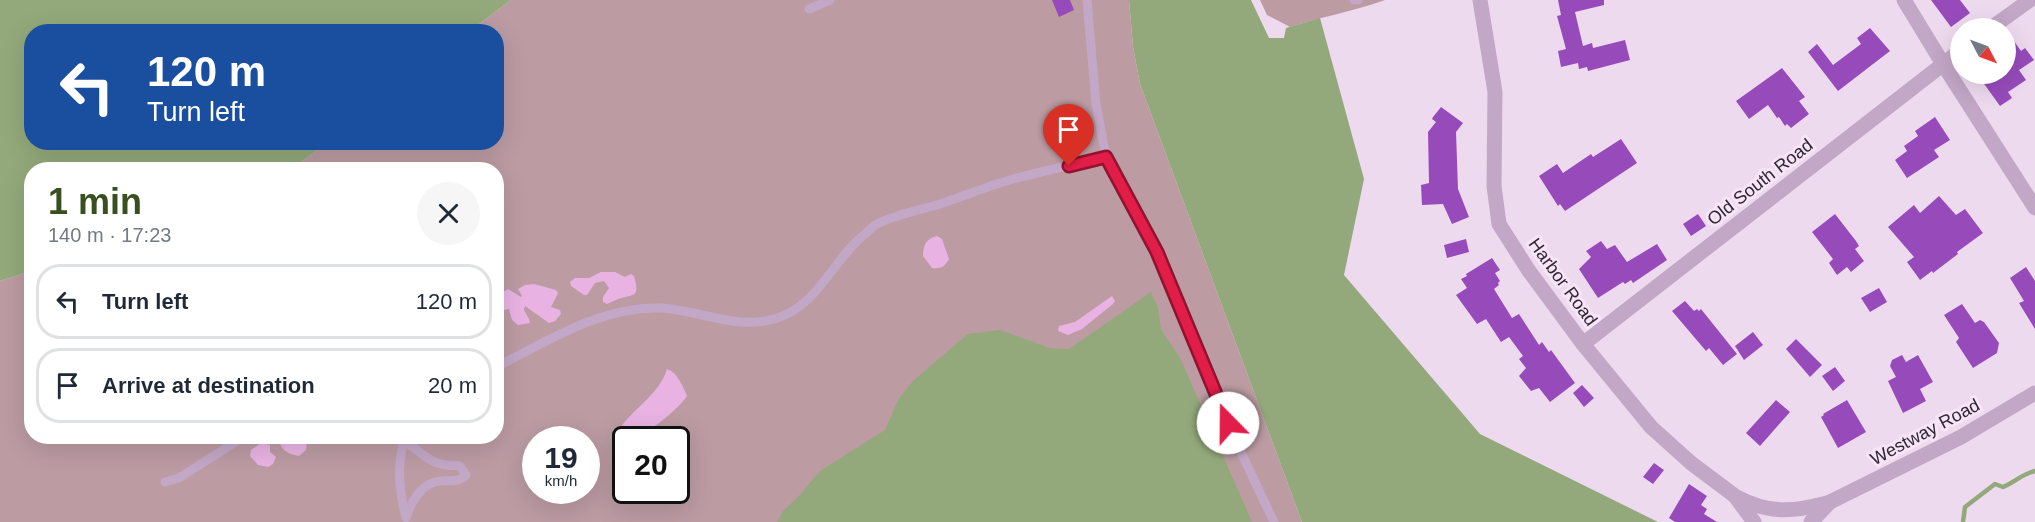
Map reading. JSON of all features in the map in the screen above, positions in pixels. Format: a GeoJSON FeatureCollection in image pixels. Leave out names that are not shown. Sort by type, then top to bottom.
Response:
{"type":"FeatureCollection","features":[{"type":"Feature","properties":{"kind":"street","name":"Harbor Road"},"geometry":{"type":"LineString","coordinates":[[1480,0],[1495,92],[1494,186],[1499,224],[1529,271],[1583,344],[1651,427],[1691,463],[1735,496],[1754,522]]}},
{"type":"Feature","properties":{"kind":"street"},"geometry":{"type":"LineString","coordinates":[[1904,0],[1942,64],[2035,208]]}},
{"type":"Feature","properties":{"kind":"street"},"geometry":{"type":"LineString","coordinates":[[2005,18],[2030,0]]}},
{"type":"Feature","properties":{"kind":"street","name":"Old South Road"},"geometry":{"type":"LineString","coordinates":[[1583,344],[1950,58]]}},
{"type":"Feature","properties":{"kind":"street","name":"Westway Road"},"geometry":{"type":"LineString","coordinates":[[1735,496],[1753,506],[1784,512],[1830,502],[1961,437],[2035,393]]}},
{"type":"Feature","properties":{"kind":"street","name":"Westway Road"},"geometry":{"type":"LineString","coordinates":[[1811,522],[1830,502]]}},
{"type":"Feature","properties":{"kind":"lane"},"geometry":{"type":"LineString","coordinates":[[809,9],[830,0]]}},
{"type":"Feature","properties":{"kind":"lane"},"geometry":{"type":"LineString","coordinates":[[1087,0],[1096,105],[1106,157],[1157,252],[1236,442],[1274,522]]}},
{"type":"Feature","properties":{"kind":"lane"},"geometry":{"type":"LineString","coordinates":[[504,363],[584,323],[615,313],[638,309],[675,309],[758,323],[776,319],[810,298],[827,280],[851,244],[878,223],[1011,180],[1106,157]]}},
{"type":"Feature","properties":{"kind":"lane"},"geometry":{"type":"LineString","coordinates":[[165,482],[179,478],[232,444]]}},
{"type":"Feature","properties":{"kind":"lane"},"geometry":{"type":"LineString","coordinates":[[402,444],[399,477],[401,501],[407,520]]}},
{"type":"Feature","properties":{"kind":"lane"},"geometry":{"type":"LineString","coordinates":[[407,520],[409,505],[423,489],[434,482],[456,482],[462,480],[466,475],[460,466],[435,462],[410,444]]}},
{"type":"Feature","properties":{"kind":"lane"},"geometry":{"type":"LineString","coordinates":[[434,482],[435,462]]}},
{"type":"Feature","properties":{"kind":"shaded area"},"geometry":{"type":"Polygon","coordinates":[[[0,0],[511,0],[479,24],[24,24],[24,150],[318,150],[301,162],[24,162],[24,273],[0,281],[0,0]]]}},
{"type":"Feature","properties":{"kind":"shaded area"},"geometry":{"type":"Polygon","coordinates":[[[511,0],[1129,0],[1133,47],[1140,84],[1302,522],[0,522],[0,281],[24,273],[24,444],[504,444],[504,162],[301,162],[318,150],[504,150],[504,24],[479,24],[511,0]]]}},
{"type":"Feature","properties":{"kind":"shaded area"},"geometry":{"type":"Polygon","coordinates":[[[1129,0],[1251,0],[1269,38],[1284,38],[1286,28],[1320,18],[1364,179],[1344,275],[1480,434],[1658,522],[1302,522],[1140,84],[1133,47],[1129,0]]]}},
{"type":"Feature","properties":{"kind":"shaded area"},"geometry":{"type":"Polygon","coordinates":[[[1260,0],[1385,0],[1290,27],[1267,15],[1260,0]]]}},
{"type":"Feature","properties":{"kind":"shaded area"},"geometry":{"type":"Polygon","coordinates":[[[1151,292],[1158,308],[1161,329],[1181,360],[1252,522],[777,522],[783,511],[820,471],[885,430],[899,398],[914,380],[968,334],[1000,330],[1050,348],[1069,349],[1151,292]]]}},
{"type":"Feature","properties":{"kind":"sand"},"geometry":{"type":"Polygon","coordinates":[[[937,236],[942,239],[949,259],[942,267],[932,268],[923,256],[924,249],[928,241],[937,236]]]}},
{"type":"Feature","properties":{"kind":"sand"},"geometry":{"type":"Polygon","coordinates":[[[601,272],[615,272],[625,277],[631,274],[634,276],[636,292],[607,304],[603,302],[603,297],[609,288],[604,281],[595,283],[587,295],[571,286],[570,282],[575,278],[589,278],[601,272]]]}},
{"type":"Feature","properties":{"kind":"sand"},"geometry":{"type":"Polygon","coordinates":[[[534,284],[556,290],[558,293],[551,307],[560,310],[561,314],[555,321],[549,323],[525,306],[524,310],[530,323],[518,325],[512,320],[509,309],[504,310],[504,292],[508,289],[521,297],[518,289],[534,284]]]}},
{"type":"Feature","properties":{"kind":"sand"},"geometry":{"type":"Polygon","coordinates":[[[1112,296],[1115,301],[1113,304],[1082,329],[1068,335],[1058,331],[1059,326],[1075,322],[1112,296]]]}},
{"type":"Feature","properties":{"kind":"sand"},"geometry":{"type":"Polygon","coordinates":[[[667,369],[677,376],[687,396],[683,402],[655,426],[622,426],[656,390],[667,369]]]}},
{"type":"Feature","properties":{"kind":"sand"},"geometry":{"type":"Polygon","coordinates":[[[260,444],[270,445],[270,452],[276,457],[273,464],[268,467],[258,465],[250,456],[251,450],[260,444]]]}},
{"type":"Feature","properties":{"kind":"sand"},"geometry":{"type":"Polygon","coordinates":[[[307,444],[306,450],[299,456],[287,452],[280,445],[307,444]]]}},
{"type":"Feature","properties":{"kind":"building"},"geometry":{"type":"Polygon","coordinates":[[[1052,0],[1070,0],[1074,10],[1059,17],[1052,0]]]}},
{"type":"Feature","properties":{"kind":"building"},"geometry":{"type":"Polygon","coordinates":[[[1558,0],[1604,0],[1604,5],[1575,12],[1583,46],[1592,43],[1593,48],[1625,40],[1630,60],[1588,71],[1587,67],[1579,69],[1578,63],[1561,67],[1558,51],[1566,49],[1557,16],[1561,15],[1558,0]]]}},
{"type":"Feature","properties":{"kind":"building"},"geometry":{"type":"Polygon","coordinates":[[[1931,0],[1960,0],[1970,13],[1963,18],[1950,18],[1950,26],[1931,0]]]}},
{"type":"Feature","properties":{"kind":"building"},"geometry":{"type":"Polygon","coordinates":[[[1870,28],[1890,51],[1838,91],[1808,52],[1817,44],[1833,65],[1861,44],[1857,38],[1870,28]]]}},
{"type":"Feature","properties":{"kind":"building"},"geometry":{"type":"Polygon","coordinates":[[[2016,44],[2021,51],[2025,48],[2034,60],[2019,70],[2026,80],[2008,92],[2012,98],[2000,106],[1984,84],[2016,84],[2016,44]]]}},
{"type":"Feature","properties":{"kind":"building"},"geometry":{"type":"Polygon","coordinates":[[[1782,68],[1805,97],[1799,101],[1809,114],[1791,128],[1787,124],[1785,126],[1779,117],[1777,118],[1768,105],[1749,119],[1736,101],[1782,68]]]}},
{"type":"Feature","properties":{"kind":"building"},"geometry":{"type":"Polygon","coordinates":[[[1441,107],[1463,123],[1456,132],[1458,189],[1469,217],[1452,224],[1443,204],[1422,205],[1421,185],[1429,183],[1428,132],[1436,122],[1432,119],[1441,107]]]}},
{"type":"Feature","properties":{"kind":"building"},"geometry":{"type":"Polygon","coordinates":[[[1935,117],[1950,140],[1934,150],[1939,157],[1907,178],[1895,160],[1907,151],[1904,146],[1918,136],[1915,131],[1935,117]]]}},
{"type":"Feature","properties":{"kind":"building"},"geometry":{"type":"Polygon","coordinates":[[[1621,139],[1637,163],[1565,211],[1560,204],[1558,206],[1539,176],[1557,164],[1563,173],[1591,154],[1593,157],[1621,139]]]}},
{"type":"Feature","properties":{"kind":"building"},"geometry":{"type":"Polygon","coordinates":[[[1939,196],[1956,215],[1965,209],[1983,233],[1933,273],[1932,271],[1920,280],[1907,262],[1914,257],[1888,227],[1914,205],[1920,213],[1939,196]]]}},
{"type":"Feature","properties":{"kind":"building"},"geometry":{"type":"Polygon","coordinates":[[[1698,214],[1706,226],[1691,236],[1683,224],[1698,214]]]}},
{"type":"Feature","properties":{"kind":"building"},"geometry":{"type":"Polygon","coordinates":[[[1835,214],[1856,241],[1859,246],[1855,249],[1864,261],[1851,272],[1847,267],[1837,275],[1829,263],[1833,259],[1812,232],[1835,214]]]}},
{"type":"Feature","properties":{"kind":"building"},"geometry":{"type":"Polygon","coordinates":[[[1466,239],[1469,252],[1447,258],[1444,245],[1466,239]]]}},
{"type":"Feature","properties":{"kind":"building"},"geometry":{"type":"Polygon","coordinates":[[[1601,241],[1607,249],[1615,245],[1627,262],[1657,244],[1667,260],[1633,283],[1631,280],[1625,284],[1623,282],[1598,298],[1579,269],[1591,257],[1586,251],[1601,241]]]}},
{"type":"Feature","properties":{"kind":"building"},"geometry":{"type":"Polygon","coordinates":[[[1492,258],[1500,270],[1495,273],[1500,281],[1494,289],[1512,318],[1519,314],[1539,345],[1542,342],[1549,352],[1551,350],[1575,383],[1550,402],[1539,388],[1531,391],[1519,376],[1526,368],[1519,359],[1523,356],[1509,337],[1501,342],[1486,319],[1477,324],[1456,295],[1467,288],[1461,279],[1492,258]]]}},
{"type":"Feature","properties":{"kind":"building"},"geometry":{"type":"Polygon","coordinates":[[[2026,267],[2035,281],[2035,329],[2019,303],[2024,301],[2010,278],[2026,267]]]}},
{"type":"Feature","properties":{"kind":"building"},"geometry":{"type":"Polygon","coordinates":[[[1879,288],[1887,302],[1870,312],[1861,298],[1879,288]]]}},
{"type":"Feature","properties":{"kind":"building"},"geometry":{"type":"Polygon","coordinates":[[[1685,301],[1694,311],[1701,309],[1737,354],[1723,365],[1709,348],[1706,351],[1672,311],[1685,301]]]}},
{"type":"Feature","properties":{"kind":"building"},"geometry":{"type":"Polygon","coordinates":[[[1962,304],[1975,323],[1980,320],[1984,322],[1999,343],[1997,353],[1973,368],[1956,342],[1959,338],[1944,315],[1962,304]]]}},
{"type":"Feature","properties":{"kind":"building"},"geometry":{"type":"Polygon","coordinates":[[[1753,332],[1763,345],[1744,360],[1735,346],[1753,332]]]}},
{"type":"Feature","properties":{"kind":"building"},"geometry":{"type":"Polygon","coordinates":[[[1796,339],[1822,365],[1810,377],[1786,349],[1796,339]]]}},
{"type":"Feature","properties":{"kind":"building"},"geometry":{"type":"Polygon","coordinates":[[[1902,355],[1906,362],[1918,355],[1933,382],[1920,389],[1926,401],[1903,413],[1888,381],[1896,377],[1890,366],[1892,360],[1902,355]]]}},
{"type":"Feature","properties":{"kind":"building"},"geometry":{"type":"Polygon","coordinates":[[[1835,367],[1845,381],[1833,391],[1822,376],[1835,367]]]}},
{"type":"Feature","properties":{"kind":"building"},"geometry":{"type":"Polygon","coordinates":[[[1582,385],[1594,398],[1584,407],[1573,393],[1582,385]]]}},
{"type":"Feature","properties":{"kind":"building"},"geometry":{"type":"Polygon","coordinates":[[[1776,400],[1790,412],[1760,446],[1746,433],[1776,400]]]}},
{"type":"Feature","properties":{"kind":"building"},"geometry":{"type":"Polygon","coordinates":[[[1847,400],[1866,432],[1838,448],[1821,417],[1847,400]]]}},
{"type":"Feature","properties":{"kind":"building"},"geometry":{"type":"Polygon","coordinates":[[[1654,463],[1664,470],[1653,484],[1643,477],[1654,463]]]}},
{"type":"Feature","properties":{"kind":"building"},"geometry":{"type":"Polygon","coordinates":[[[1689,484],[1707,496],[1701,505],[1707,509],[1704,514],[1717,522],[1675,522],[1669,518],[1689,484]]]}},
{"type":"Feature","properties":{"kind":"waterway"},"geometry":{"type":"LineString","coordinates":[[1963,522],[1965,507],[1995,484],[2003,487],[2035,471]]}},
{"type":"Feature","properties":{"kind":"route"},"geometry":{"type":"LineString","coordinates":[[1069,166],[1106,157],[1157,252],[1228,423]]}}]}
